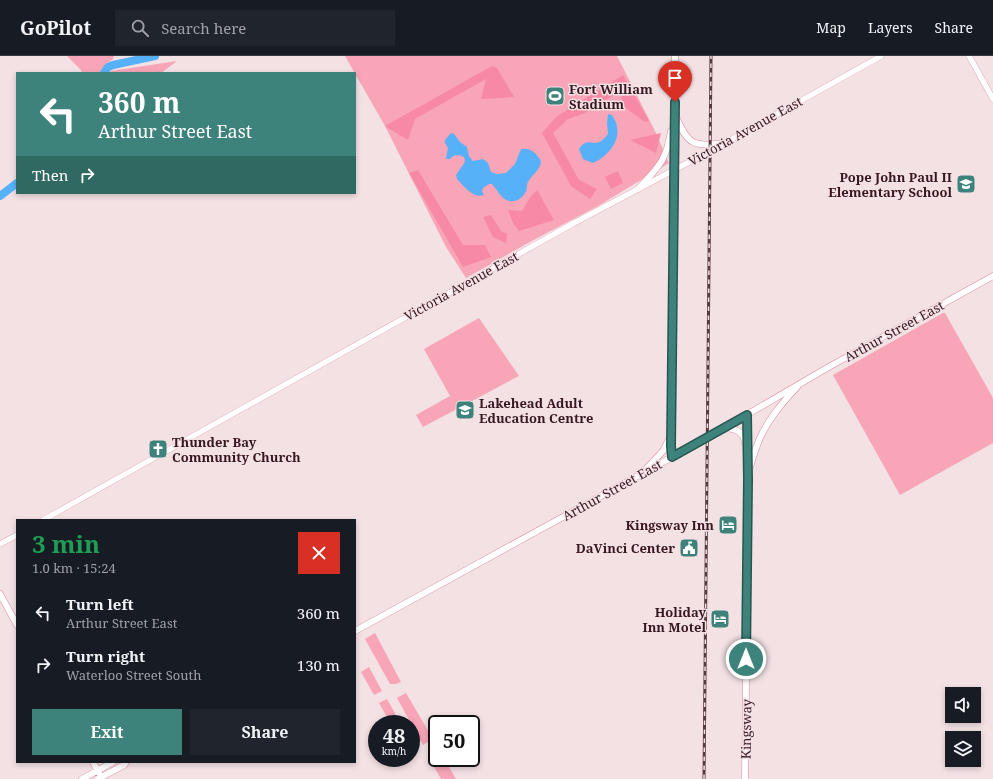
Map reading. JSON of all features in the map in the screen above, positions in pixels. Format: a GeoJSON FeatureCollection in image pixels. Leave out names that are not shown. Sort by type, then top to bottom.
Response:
{"type":"FeatureCollection","features":[{"type":"Feature","properties":{"kind":"main road"},"geometry":{"type":"LineString","coordinates":[[672,457],[675,56]]}},
{"type":"Feature","properties":{"kind":"main road"},"geometry":{"type":"LineString","coordinates":[[674,114],[686,137],[692,142],[702,145],[725,143]]}},
{"type":"Feature","properties":{"kind":"main road"},"geometry":{"type":"LineString","coordinates":[[638,189],[657,169],[663,160],[669,144],[674,114]]}},
{"type":"Feature","properties":{"kind":"main road","name":"Arthur Street East"},"geometry":{"type":"LineString","coordinates":[[356,630],[721,430],[801,382],[993,276]]}},
{"type":"Feature","properties":{"kind":"main road"},"geometry":{"type":"LineString","coordinates":[[748,473],[760,438],[766,426],[801,382]]}},
{"type":"Feature","properties":{"kind":"main road","name":"Kingsway"},"geometry":{"type":"LineString","coordinates":[[745,779],[748,473],[747,415]]}},
{"type":"Feature","properties":{"kind":"main road"},"geometry":{"type":"LineString","coordinates":[[721,430],[728,429],[738,431],[744,439],[748,473]]}},
{"type":"Feature","properties":{"kind":"main road"},"geometry":{"type":"LineString","coordinates":[[638,475],[654,462],[663,451],[671,434]]}},
{"type":"Feature","properties":{"kind":"main road"},"geometry":{"type":"LineString","coordinates":[[0,594],[16,623]]}},
{"type":"Feature","properties":{"kind":"main road"},"geometry":{"type":"LineString","coordinates":[[94,763],[101,778],[125,763]]}},
{"type":"Feature","properties":{"kind":"main road"},"geometry":{"type":"LineString","coordinates":[[82,779],[111,763]]}},
{"type":"Feature","properties":{"kind":"street","name":"Victoria Avenue East"},"geometry":{"type":"LineString","coordinates":[[45,519],[638,189],[725,143],[881,56]]}},
{"type":"Feature","properties":{"kind":"street"},"geometry":{"type":"LineString","coordinates":[[969,56],[993,99]]}},
{"type":"Feature","properties":{"kind":"street"},"geometry":{"type":"LineString","coordinates":[[0,544],[16,536]]}},
{"type":"Feature","properties":{"kind":"shaded area"},"geometry":{"type":"Polygon","coordinates":[[[67,56],[114,56],[113,59],[106,64],[108,67],[105,72],[82,72],[67,56]]]}},
{"type":"Feature","properties":{"kind":"shaded area"},"geometry":{"type":"Polygon","coordinates":[[[345,56],[617,56],[655,131],[669,163],[598,206],[466,278],[446,247],[385,126],[356,75],[356,72],[354,72],[345,56]]]}},
{"type":"Feature","properties":{"kind":"shaded area"},"geometry":{"type":"Polygon","coordinates":[[[177,61],[162,72],[111,71],[177,61]]]}},
{"type":"Feature","properties":{"kind":"shaded area"},"geometry":{"type":"Polygon","coordinates":[[[492,66],[497,68],[514,97],[481,99],[486,79],[415,119],[408,140],[385,126],[492,66]]]}},
{"type":"Feature","properties":{"kind":"shaded area"},"geometry":{"type":"Polygon","coordinates":[[[623,75],[649,121],[645,122],[624,107],[620,91],[585,113],[568,119],[553,133],[579,180],[597,189],[590,199],[571,186],[542,133],[556,117],[623,75]]]}},
{"type":"Feature","properties":{"kind":"shaded area"},"geometry":{"type":"Polygon","coordinates":[[[661,133],[656,153],[630,140],[661,133]]]}},
{"type":"Feature","properties":{"kind":"shaded area"},"geometry":{"type":"Polygon","coordinates":[[[418,170],[463,245],[485,245],[491,257],[463,267],[409,173],[418,170]]]}},
{"type":"Feature","properties":{"kind":"shaded area"},"geometry":{"type":"Polygon","coordinates":[[[618,171],[623,183],[611,189],[605,177],[618,171]]]}},
{"type":"Feature","properties":{"kind":"shaded area"},"geometry":{"type":"Polygon","coordinates":[[[537,190],[554,220],[519,231],[513,223],[508,210],[522,211],[531,196],[537,190]]]}},
{"type":"Feature","properties":{"kind":"shaded area"},"geometry":{"type":"Polygon","coordinates":[[[491,215],[501,231],[507,234],[506,243],[493,237],[483,217],[491,215]]]}},
{"type":"Feature","properties":{"kind":"shaded area"},"geometry":{"type":"Polygon","coordinates":[[[945,313],[993,398],[993,443],[900,495],[833,375],[945,313]]]}},
{"type":"Feature","properties":{"kind":"shaded area"},"geometry":{"type":"Polygon","coordinates":[[[479,318],[519,376],[423,427],[416,415],[450,396],[424,349],[479,318]]]}},
{"type":"Feature","properties":{"kind":"shaded area"},"geometry":{"type":"Polygon","coordinates":[[[375,633],[401,682],[390,684],[365,639],[375,633]]]}},
{"type":"Feature","properties":{"kind":"shaded area"},"geometry":{"type":"Polygon","coordinates":[[[369,667],[382,691],[374,695],[361,672],[369,667]]]}},
{"type":"Feature","properties":{"kind":"shaded area"},"geometry":{"type":"Polygon","coordinates":[[[406,693],[419,715],[406,715],[397,698],[406,693]]]}},
{"type":"Feature","properties":{"kind":"shaded area"},"geometry":{"type":"Polygon","coordinates":[[[387,699],[396,715],[386,715],[379,703],[387,699]]]}},
{"type":"Feature","properties":{"kind":"shaded area"},"geometry":{"type":"Polygon","coordinates":[[[420,717],[428,730],[428,742],[423,745],[420,740],[420,717]]]}},
{"type":"Feature","properties":{"kind":"shaded area"},"geometry":{"type":"Polygon","coordinates":[[[434,767],[449,767],[456,779],[441,779],[434,767]]]}},
{"type":"Feature","properties":{"kind":"water"},"geometry":{"type":"Polygon","coordinates":[[[608,114],[612,115],[617,126],[614,144],[603,157],[593,163],[583,159],[579,149],[583,145],[589,142],[599,142],[608,134],[608,114]]]}},
{"type":"Feature","properties":{"kind":"water"},"geometry":{"type":"Polygon","coordinates":[[[451,133],[454,134],[460,142],[467,147],[469,156],[473,161],[483,159],[488,163],[491,172],[497,174],[506,173],[515,164],[521,149],[528,149],[535,153],[541,161],[538,170],[528,182],[523,196],[514,201],[508,201],[502,197],[492,184],[489,184],[483,188],[482,191],[484,195],[480,196],[472,194],[457,179],[456,175],[465,162],[464,157],[456,155],[450,159],[446,159],[448,148],[445,140],[451,133]]]}},
{"type":"Feature","properties":{"kind":"waterway"},"geometry":{"type":"LineString","coordinates":[[105,72],[108,67],[113,65],[155,56]]}},
{"type":"Feature","properties":{"kind":"waterway"},"geometry":{"type":"LineString","coordinates":[[0,196],[16,184]]}},
{"type":"Feature","properties":{"kind":"railway"},"geometry":{"type":"LineString","coordinates":[[704,779],[711,56]]}},
{"type":"Feature","properties":{"kind":"place","name":"Fort William Stadium"},"geometry":{"type":"Point","coordinates":[555,96]}},
{"type":"Feature","properties":{"kind":"place","name":"Pope John Paul II Elementary School"},"geometry":{"type":"Point","coordinates":[966,184]}},
{"type":"Feature","properties":{"kind":"place","name":"Lakehead Adult Education Centre"},"geometry":{"type":"Point","coordinates":[465,410]}},
{"type":"Feature","properties":{"kind":"place","name":"Thunder Bay Community Church"},"geometry":{"type":"Point","coordinates":[158,449]}},
{"type":"Feature","properties":{"kind":"place","name":"Kingsway Inn"},"geometry":{"type":"Point","coordinates":[728,525]}},
{"type":"Feature","properties":{"kind":"place","name":"DaVinci Center"},"geometry":{"type":"Point","coordinates":[689,548]}},
{"type":"Feature","properties":{"kind":"place","name":"Holiday Inn Motel"},"geometry":{"type":"Point","coordinates":[720,619]}},
{"type":"Feature","properties":{"kind":"route"},"geometry":{"type":"LineString","coordinates":[[675,102],[672,457],[747,415],[748,480],[746,659]]}}]}
